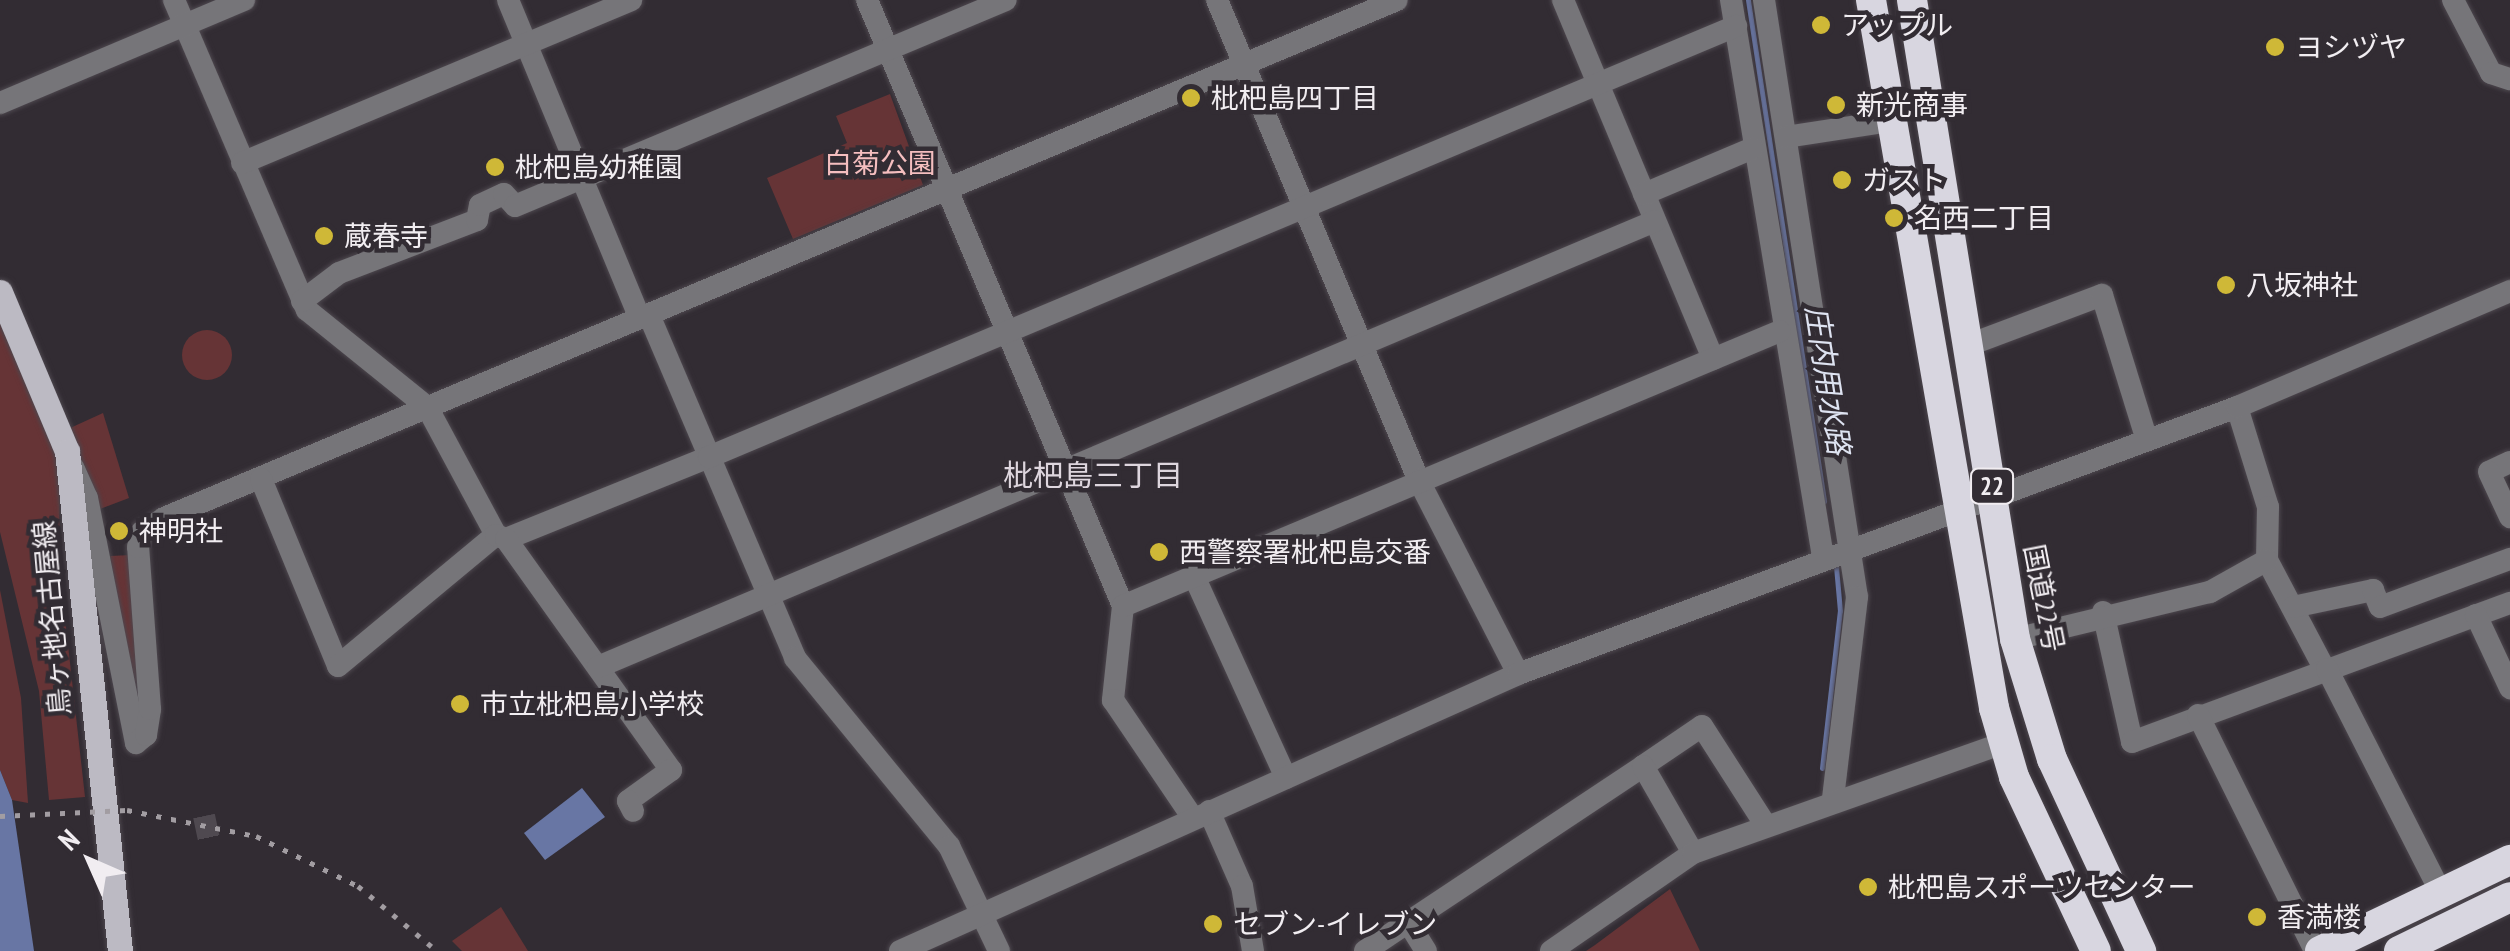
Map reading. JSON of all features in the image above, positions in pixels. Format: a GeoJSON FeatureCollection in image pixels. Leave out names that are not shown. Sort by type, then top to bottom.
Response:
{"type":"FeatureCollection","features":[{"type":"Feature","properties":{"kind":"highway","name":"22"},"geometry":{"type":"LineString","coordinates":[[1871,0],[1954,510],[2004,743],[2096,951]]}},
{"type":"Feature","properties":{"kind":"highway","name":"国道22号"},"geometry":{"type":"LineString","coordinates":[[1912,0],[2015,638],[2052,758],[2141,951]]}},
{"type":"Feature","properties":{"kind":"highway"},"geometry":{"type":"LineString","coordinates":[[2318,951],[2510,860]]}},
{"type":"Feature","properties":{"kind":"highway"},"geometry":{"type":"LineString","coordinates":[[2398,951],[2510,897]]}},
{"type":"Feature","properties":{"kind":"main road","name":"鳥ヶ地名古屋線"},"geometry":{"type":"LineString","coordinates":[[0,292],[66,451],[120,951]]}},
{"type":"Feature","properties":{"kind":"street"},"geometry":{"type":"LineString","coordinates":[[174,0],[302,301],[427,407],[501,537],[671,770],[628,801],[632,811]]}},
{"type":"Feature","properties":{"kind":"street"},"geometry":{"type":"LineString","coordinates":[[0,103],[244,0]]}},
{"type":"Feature","properties":{"kind":"street"},"geometry":{"type":"LineString","coordinates":[[508,0],[581,178],[709,456],[795,658],[949,846],[1000,951]]}},
{"type":"Feature","properties":{"kind":"street"},"geometry":{"type":"LineString","coordinates":[[242,164],[631,0]]}},
{"type":"Feature","properties":{"kind":"street"},"geometry":{"type":"LineString","coordinates":[[867,0],[1123,606],[1113,700],[1201,815],[1242,886],[1252,951]]}},
{"type":"Feature","properties":{"kind":"street"},"geometry":{"type":"LineString","coordinates":[[302,301],[339,274],[477,220],[480,205],[504,194],[515,206],[1006,0]]}},
{"type":"Feature","properties":{"kind":"street"},"geometry":{"type":"LineString","coordinates":[[1216,0],[1420,481],[1518,674]]}},
{"type":"Feature","properties":{"kind":"street"},"geometry":{"type":"LineString","coordinates":[[66,451],[86,498],[136,742],[146,735],[150,709],[135,572],[142,532],[427,407],[1397,0]]}},
{"type":"Feature","properties":{"kind":"street"},"geometry":{"type":"LineString","coordinates":[[1563,0],[1712,359]]}},
{"type":"Feature","properties":{"kind":"street"},"geometry":{"type":"LineString","coordinates":[[1730,0],[1780,331],[1855,636],[1834,797]]}},
{"type":"Feature","properties":{"kind":"street"},"geometry":{"type":"LineString","coordinates":[[1764,0],[1786,137],[1836,553]]}},
{"type":"Feature","properties":{"kind":"street"},"geometry":{"type":"LineString","coordinates":[[2453,0],[2491,72],[2510,79]]}},
{"type":"Feature","properties":{"kind":"street"},"geometry":{"type":"LineString","coordinates":[[261,479],[338,666],[501,537],[709,456],[1736,26]]}},
{"type":"Feature","properties":{"kind":"street"},"geometry":{"type":"LineString","coordinates":[[1786,137],[1890,121]]}},
{"type":"Feature","properties":{"kind":"street"},"geometry":{"type":"LineString","coordinates":[[1644,194],[1753,148]]}},
{"type":"Feature","properties":{"kind":"street"},"geometry":{"type":"LineString","coordinates":[[598,667],[1655,221]]}},
{"type":"Feature","properties":{"kind":"street"},"geometry":{"type":"LineString","coordinates":[[900,951],[1518,674],[1994,494],[2236,408],[2510,292]]}},
{"type":"Feature","properties":{"kind":"street"},"geometry":{"type":"LineString","coordinates":[[1969,345],[2102,295],[2147,440]]}},
{"type":"Feature","properties":{"kind":"street"},"geometry":{"type":"LineString","coordinates":[[1123,606],[1780,331]]}},
{"type":"Feature","properties":{"kind":"street"},"geometry":{"type":"LineString","coordinates":[[2236,408],[2268,507],[2267,560],[2442,893]]}},
{"type":"Feature","properties":{"kind":"street"},"geometry":{"type":"LineString","coordinates":[[2510,462],[2489,472],[2510,517]]}},
{"type":"Feature","properties":{"kind":"street"},"geometry":{"type":"LineString","coordinates":[[2292,607],[2373,590],[2380,607],[2510,559]]}},
{"type":"Feature","properties":{"kind":"street"},"geometry":{"type":"LineString","coordinates":[[2015,638],[2102,612],[2210,592],[2267,560]]}},
{"type":"Feature","properties":{"kind":"street"},"geometry":{"type":"LineString","coordinates":[[1194,576],[1286,778]]}},
{"type":"Feature","properties":{"kind":"street"},"geometry":{"type":"LineString","coordinates":[[2102,612],[2132,742],[2510,603]]}},
{"type":"Feature","properties":{"kind":"street"},"geometry":{"type":"LineString","coordinates":[[2476,615],[2510,688]]}},
{"type":"Feature","properties":{"kind":"street"},"geometry":{"type":"LineString","coordinates":[[2198,715],[2318,951]]}},
{"type":"Feature","properties":{"kind":"street"},"geometry":{"type":"LineString","coordinates":[[1365,951],[1411,926],[1702,726],[1765,824]]}},
{"type":"Feature","properties":{"kind":"street"},"geometry":{"type":"LineString","coordinates":[[1551,951],[1693,853],[1834,797],[2004,743]]}},
{"type":"Feature","properties":{"kind":"street"},"geometry":{"type":"LineString","coordinates":[[1643,766],[1693,853]]}},
{"type":"Feature","properties":{"kind":"street"},"geometry":{"type":"LineString","coordinates":[[1411,926],[1426,951]]}},
{"type":"Feature","properties":{"kind":"green space","name":"白菊公園"},"geometry":{"type":"Polygon","coordinates":[[[890,94],[923,185],[793,239],[767,178],[847,143],[836,116],[890,94]]]}},
{"type":"Feature","properties":{"kind":"green space"},"geometry":{"type":"Polygon","coordinates":[[[0,317],[60,460],[59,564],[85,797],[49,800],[39,691],[0,532],[0,317]]]}},
{"type":"Feature","properties":{"kind":"green space"},"geometry":{"type":"Polygon","coordinates":[[[207,330],[225,337],[232,355],[225,373],[207,380],[189,373],[182,355],[189,337],[207,330]]]}},
{"type":"Feature","properties":{"kind":"green space"},"geometry":{"type":"Polygon","coordinates":[[[103,413],[129,498],[100,509],[68,429],[103,413]]]}},
{"type":"Feature","properties":{"kind":"green space"},"geometry":{"type":"Polygon","coordinates":[[[131,555],[141,717],[110,556],[131,555]]]}},
{"type":"Feature","properties":{"kind":"green space"},"geometry":{"type":"Polygon","coordinates":[[[0,590],[21,698],[28,803],[12,800],[0,770],[0,590]]]}},
{"type":"Feature","properties":{"kind":"green space"},"geometry":{"type":"Polygon","coordinates":[[[1670,889],[1700,951],[1586,951],[1595,945],[1670,889]]]}},
{"type":"Feature","properties":{"kind":"green space"},"geometry":{"type":"Polygon","coordinates":[[[501,907],[528,951],[462,951],[452,941],[501,907]]]}},
{"type":"Feature","properties":{"kind":"water"},"geometry":{"type":"Polygon","coordinates":[[[0,770],[12,800],[34,951],[0,951],[0,770]]]}},
{"type":"Feature","properties":{"kind":"water"},"geometry":{"type":"Polygon","coordinates":[[[582,788],[605,817],[545,860],[524,833],[582,788]]]}},
{"type":"Feature","properties":{"kind":"waterway","name":"庄内用水路"},"geometry":{"type":"LineString","coordinates":[[1748,0],[1824,501]]}},
{"type":"Feature","properties":{"kind":"waterway","name":"庄内用水路"},"geometry":{"type":"LineString","coordinates":[[1822,768],[1840,611],[1836,566]]}},
{"type":"Feature","properties":{"kind":"tunnel"},"geometry":{"type":"LineString","coordinates":[[204,816],[209,840]]}},
{"type":"Feature","properties":{"kind":"railway"},"geometry":{"type":"LineString","coordinates":[[0,816],[127,810],[256,836],[358,886],[437,951]]}},
{"type":"Feature","properties":{"kind":"place","name":"アップル"},"geometry":{"type":"Point","coordinates":[1821,25]}},
{"type":"Feature","properties":{"kind":"place","name":"ヨシヅヤ"},"geometry":{"type":"Point","coordinates":[2275,47]}},
{"type":"Feature","properties":{"kind":"place","name":"枇杷島四丁目"},"geometry":{"type":"Point","coordinates":[1191,98]}},
{"type":"Feature","properties":{"kind":"place","name":"新光商事"},"geometry":{"type":"Point","coordinates":[1836,105]}},
{"type":"Feature","properties":{"kind":"place","name":"枇杷島幼稚園"},"geometry":{"type":"Point","coordinates":[495,167]}},
{"type":"Feature","properties":{"kind":"place","name":"ガスト"},"geometry":{"type":"Point","coordinates":[1842,180]}},
{"type":"Feature","properties":{"kind":"place","name":"名西二丁目"},"geometry":{"type":"Point","coordinates":[1894,218]}},
{"type":"Feature","properties":{"kind":"place","name":"蔵春寺"},"geometry":{"type":"Point","coordinates":[324,236]}},
{"type":"Feature","properties":{"kind":"place","name":"八坂神社"},"geometry":{"type":"Point","coordinates":[2226,285]}},
{"type":"Feature","properties":{"kind":"place","name":"神明社"},"geometry":{"type":"Point","coordinates":[119,531]}},
{"type":"Feature","properties":{"kind":"place","name":"西警察署枇杷島交番"},"geometry":{"type":"Point","coordinates":[1159,552]}},
{"type":"Feature","properties":{"kind":"place","name":"市立枇杷島小学校"},"geometry":{"type":"Point","coordinates":[460,704]}},
{"type":"Feature","properties":{"kind":"place","name":"枇杷島スポーツセンター"},"geometry":{"type":"Point","coordinates":[1868,887]}},
{"type":"Feature","properties":{"kind":"place","name":"香満楼"},"geometry":{"type":"Point","coordinates":[2257,917]}},
{"type":"Feature","properties":{"kind":"place","name":"セブン-イレブン"},"geometry":{"type":"Point","coordinates":[1213,924]}},
{"type":"Feature","properties":{"kind":"district","name":"枇杷島三丁目"},"geometry":{"type":"Point","coordinates":[1093,475]}}]}
